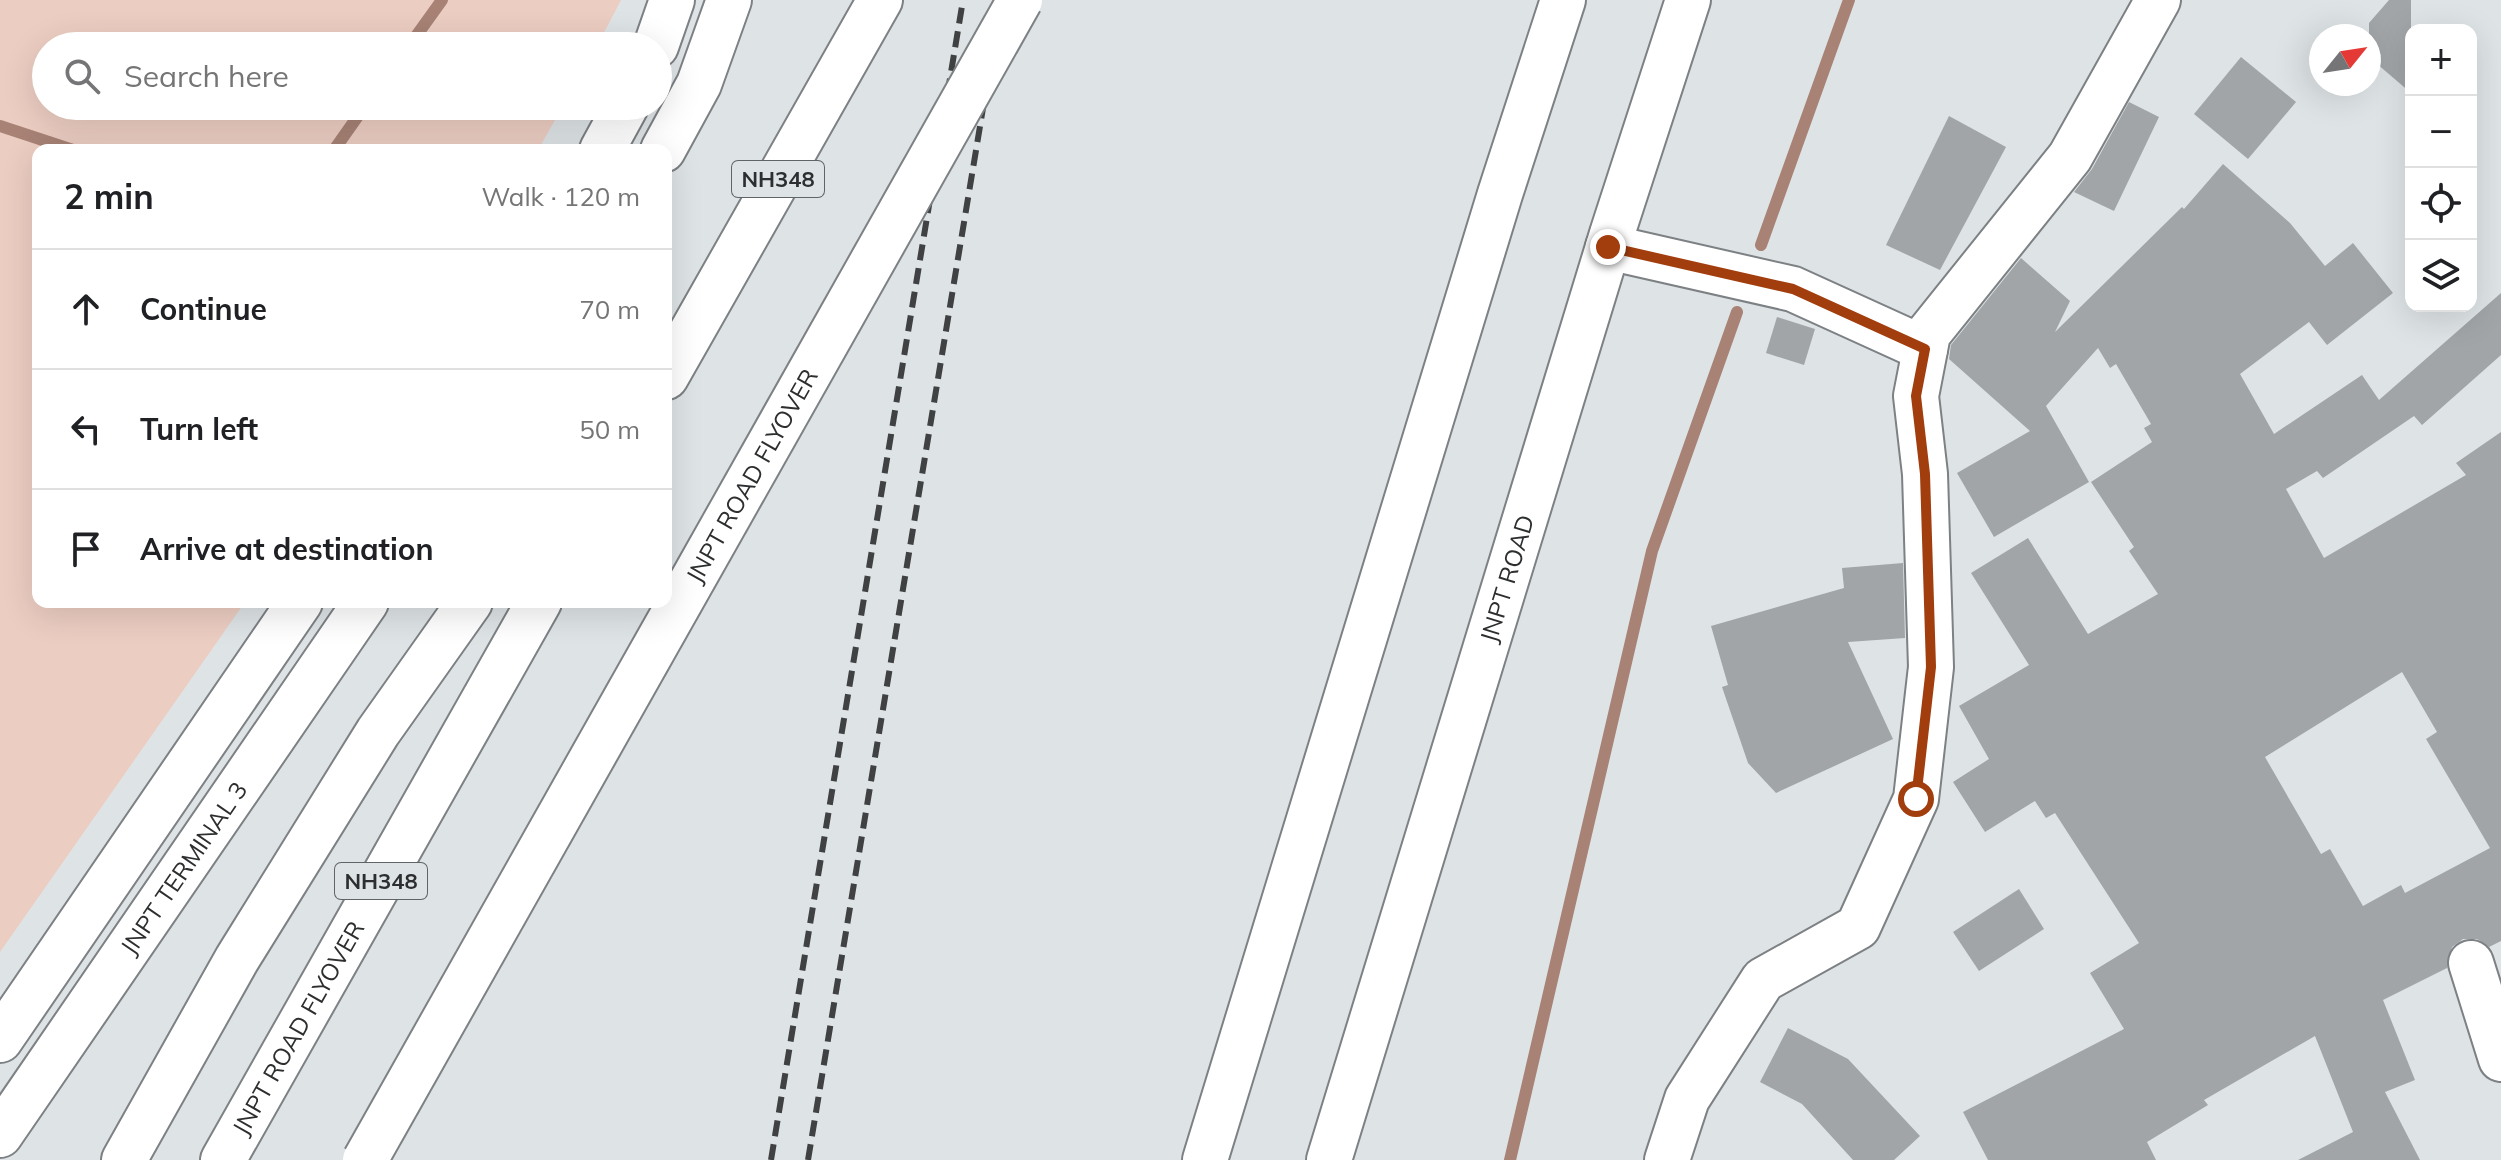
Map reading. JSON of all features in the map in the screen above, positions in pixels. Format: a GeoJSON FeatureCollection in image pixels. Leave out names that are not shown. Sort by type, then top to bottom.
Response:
{"type":"FeatureCollection","features":[{"type":"Feature","properties":{"kind":"main road"},"geometry":{"type":"LineString","coordinates":[[661,32],[672,0]]}},
{"type":"Feature","properties":{"kind":"main road"},"geometry":{"type":"LineString","coordinates":[[666,144],[699,84],[729,0]]}},
{"type":"Feature","properties":{"kind":"main road","name":"NH348"},"geometry":{"type":"LineString","coordinates":[[672,364],[880,0]]}},
{"type":"Feature","properties":{"kind":"main road","name":"JNPT ROAD FLYOVER"},"geometry":{"type":"LineString","coordinates":[[365,1160],[1020,0]]}},
{"type":"Feature","properties":{"kind":"main road"},"geometry":{"type":"LineString","coordinates":[[1205,1160],[1500,194],[1563,0]]}},
{"type":"Feature","properties":{"kind":"main road","name":"JNPT ROAD"},"geometry":{"type":"LineString","coordinates":[[1329,1160],[1608,247],[1688,0]]}},
{"type":"Feature","properties":{"kind":"main road"},"geometry":{"type":"LineString","coordinates":[[1667,1160],[1687,1099],[1763,980],[1858,927],[1916,799],[1931,667],[1925,474],[1916,396],[1928,334],[1944,310],[2070,157],[2158,0]]}},
{"type":"Feature","properties":{"kind":"main road"},"geometry":{"type":"LineString","coordinates":[[605,144],[618,120]]}},
{"type":"Feature","properties":{"kind":"main road"},"geometry":{"type":"LineString","coordinates":[[1608,247],[1793,289],[1925,349]]}},
{"type":"Feature","properties":{"kind":"main road"},"geometry":{"type":"LineString","coordinates":[[0,1040],[296,608]]}},
{"type":"Feature","properties":{"kind":"main road","name":"JNPT TERMINAL 3"},"geometry":{"type":"LineString","coordinates":[[0,1135],[362,608]]}},
{"type":"Feature","properties":{"kind":"main road"},"geometry":{"type":"LineString","coordinates":[[124,1160],[237,959],[378,732],[466,608]]}},
{"type":"Feature","properties":{"kind":"main road","name":"JNPT ROAD FLYOVER"},"geometry":{"type":"LineString","coordinates":[[223,1160],[536,608]]}},
{"type":"Feature","properties":{"kind":"main road"},"geometry":{"type":"LineString","coordinates":[[2471,963],[2501,1059]]}},
{"type":"Feature","properties":{"kind":"shaded area"},"geometry":{"type":"Polygon","coordinates":[[[0,0],[621,0],[604,32],[32,32],[32,120],[555,120],[541,144],[32,144],[32,608],[241,608],[0,952],[0,0]]]}},
{"type":"Feature","properties":{"kind":"building"},"geometry":{"type":"Polygon","coordinates":[[[2389,0],[2411,0],[2411,24],[2405,24],[2405,88],[2381,67],[2381,24],[2369,23],[2389,0]]]}},
{"type":"Feature","properties":{"kind":"building"},"geometry":{"type":"Polygon","coordinates":[[[2241,57],[2296,102],[2248,159],[2194,114],[2241,57]]]}},
{"type":"Feature","properties":{"kind":"building"},"geometry":{"type":"Polygon","coordinates":[[[2129,102],[2159,117],[2114,211],[2074,192],[2092,169],[2129,102]]]}},
{"type":"Feature","properties":{"kind":"building"},"geometry":{"type":"Polygon","coordinates":[[[1949,116],[2006,147],[1940,270],[1886,245],[1949,116]]]}},
{"type":"Feature","properties":{"kind":"building"},"geometry":{"type":"Polygon","coordinates":[[[2223,164],[2290,223],[2325,266],[2353,243],[2393,293],[2327,345],[2309,322],[2240,374],[2274,434],[2362,375],[2379,400],[2501,293],[2501,355],[2422,425],[2414,416],[2323,478],[2317,471],[2286,489],[2324,558],[2466,475],[2456,463],[2501,432],[2501,941],[2489,947],[2477,939],[2463,939],[2452,947],[2447,968],[2383,1000],[2415,1080],[2385,1092],[2420,1160],[2298,1160],[2353,1132],[2315,1036],[2204,1100],[2208,1105],[2147,1142],[2156,1160],[1988,1160],[1963,1112],[2124,1029],[2090,973],[2139,943],[2055,813],[2046,818],[2035,801],[1985,832],[1953,782],[1989,759],[1959,706],[2029,665],[1971,573],[2028,538],[2088,634],[2158,594],[2129,551],[2134,547],[2091,482],[2152,442],[2144,428],[2151,424],[2116,364],[2110,368],[2098,348],[2046,406],[2089,482],[1994,537],[1957,473],[2030,431],[1949,359],[1951,345],[2021,258],[2070,301],[2055,332],[2182,207],[2184,209],[2223,164]],[[2402,672],[2265,757],[2321,854],[2330,849],[2363,906],[2401,885],[2405,893],[2490,848],[2426,739],[2437,732],[2402,672]]]}},
{"type":"Feature","properties":{"kind":"building"},"geometry":{"type":"Polygon","coordinates":[[[1777,317],[1815,329],[1804,365],[1766,353],[1777,317]]]}},
{"type":"Feature","properties":{"kind":"building"},"geometry":{"type":"Polygon","coordinates":[[[1903,563],[1905,638],[1848,642],[1893,739],[1776,793],[1748,763],[1722,687],[1728,685],[1711,626],[1844,588],[1842,568],[1903,563]]]}},
{"type":"Feature","properties":{"kind":"building"},"geometry":{"type":"Polygon","coordinates":[[[2019,889],[2044,929],[1979,971],[1953,932],[2019,889]]]}},
{"type":"Feature","properties":{"kind":"building"},"geometry":{"type":"Polygon","coordinates":[[[1788,1028],[1848,1059],[1920,1136],[1894,1160],[1853,1160],[1802,1104],[1760,1082],[1788,1028]]]}},
{"type":"Feature","properties":{"kind":"waterway"},"geometry":{"type":"LineString","coordinates":[[419,32],[442,0]]}},
{"type":"Feature","properties":{"kind":"waterway"},"geometry":{"type":"LineString","coordinates":[[1761,245],[1849,0]]}},
{"type":"Feature","properties":{"kind":"waterway"},"geometry":{"type":"LineString","coordinates":[[338,144],[355,120]]}},
{"type":"Feature","properties":{"kind":"waterway"},"geometry":{"type":"LineString","coordinates":[[0,126],[55,144]]}},
{"type":"Feature","properties":{"kind":"waterway"},"geometry":{"type":"LineString","coordinates":[[1510,1160],[1652,551],[1737,312]]}},
{"type":"Feature","properties":{"kind":"railway"},"geometry":{"type":"LineString","coordinates":[[771,1160],[963,0]]}},
{"type":"Feature","properties":{"kind":"railway"},"geometry":{"type":"LineString","coordinates":[[808,1160],[1001,0]]}},
{"type":"Feature","properties":{"kind":"route"},"geometry":{"type":"LineString","coordinates":[[1608,247],[1793,289],[1925,349],[1916,396],[1925,474],[1931,667],[1916,799]]}}]}
